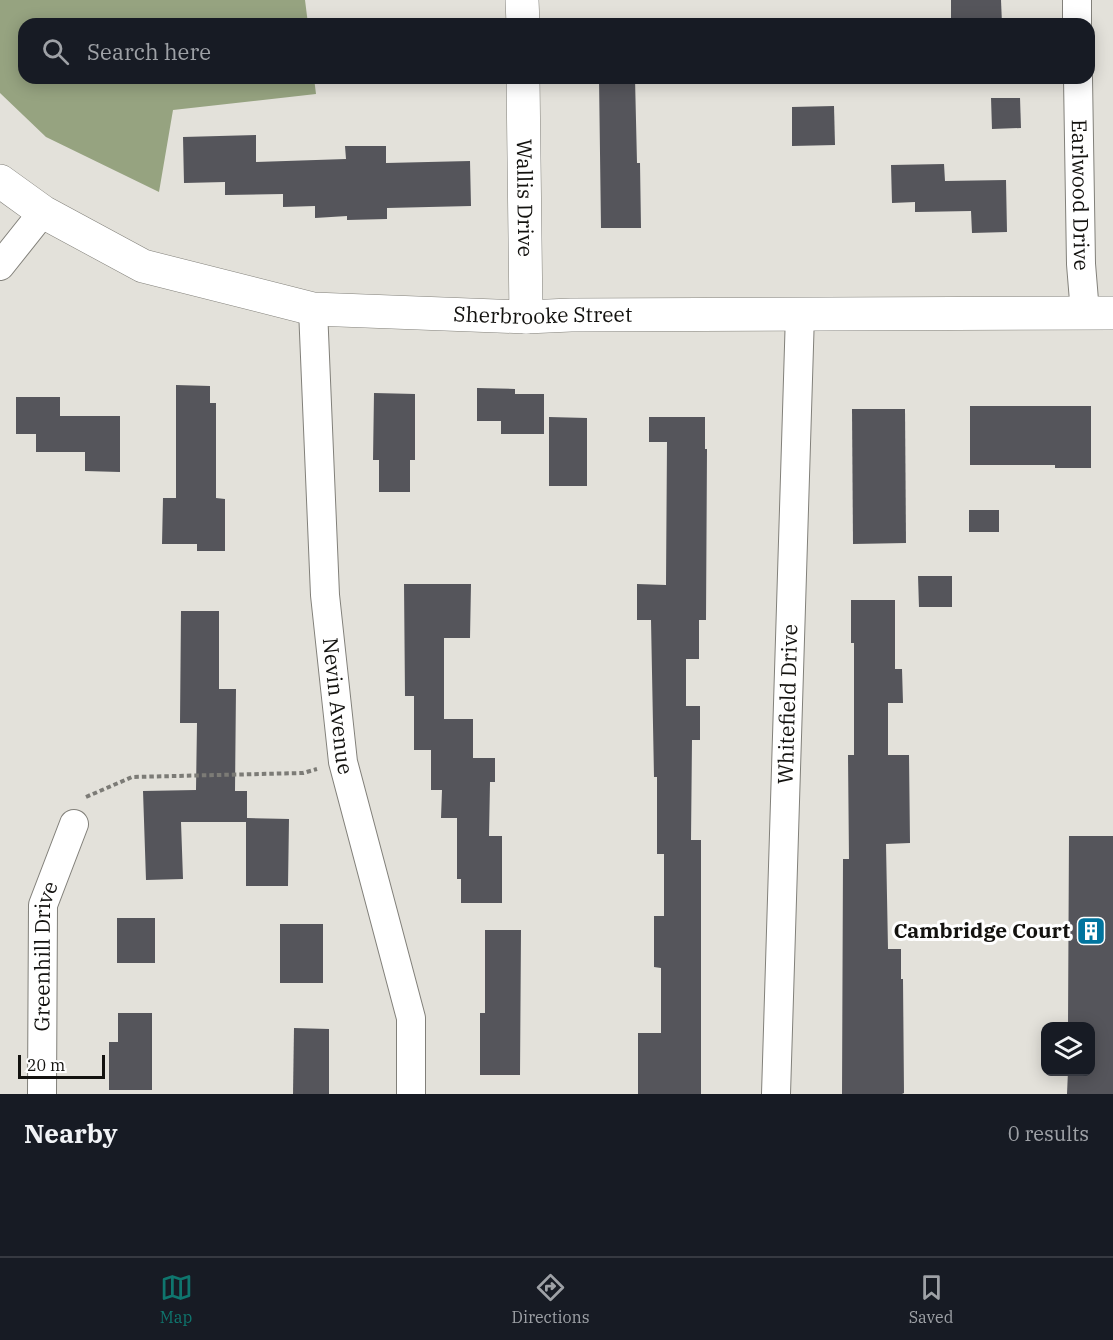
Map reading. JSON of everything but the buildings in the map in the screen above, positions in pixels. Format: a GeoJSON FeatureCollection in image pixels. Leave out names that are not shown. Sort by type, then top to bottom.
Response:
{"type":"FeatureCollection","features":[{"type":"Feature","properties":{"kind":"main road"},"geometry":{"type":"LineString","coordinates":[[522,0],[523,18]]}},
{"type":"Feature","properties":{"kind":"main road","name":"Wallis Drive"},"geometry":{"type":"LineString","coordinates":[[523,84],[526,317]]}},
{"type":"Feature","properties":{"kind":"main road","name":"Sherbrooke Street"},"geometry":{"type":"LineString","coordinates":[[0,181],[43,212],[143,266],[312,309],[526,317],[1099,313]]}},
{"type":"Feature","properties":{"kind":"street"},"geometry":{"type":"LineString","coordinates":[[1077,0],[1077,18]]}},
{"type":"Feature","properties":{"kind":"street","name":"Earlwood Drive"},"geometry":{"type":"LineString","coordinates":[[1078,84],[1081,264],[1099,313]]}},
{"type":"Feature","properties":{"kind":"street"},"geometry":{"type":"LineString","coordinates":[[0,266],[43,212]]}},
{"type":"Feature","properties":{"kind":"street","name":"Nevin Avenue"},"geometry":{"type":"LineString","coordinates":[[312,309],[325,595],[343,762],[411,1018],[411,1094]]}},
{"type":"Feature","properties":{"kind":"street","name":"Whitefield Drive"},"geometry":{"type":"LineString","coordinates":[[776,1094],[800,314]]}},
{"type":"Feature","properties":{"kind":"street","name":"Greenhill Drive"},"geometry":{"type":"LineString","coordinates":[[42,1094],[43,905],[74,824]]}},
{"type":"Feature","properties":{"kind":"path"},"geometry":{"type":"LineString","coordinates":[[74,824],[84,798],[132,777],[303,773],[343,762]]}},
{"type":"Feature","properties":{"kind":"green space"},"geometry":{"type":"Polygon","coordinates":[[[0,0],[305,0],[307,18],[18,18],[18,84],[315,84],[316,94],[173,110],[159,192],[46,137],[0,93],[0,0]]]}},
{"type":"Feature","properties":{"kind":"place","name":"Cambridge Court"},"geometry":{"type":"Point","coordinates":[1091,931]}}]}
